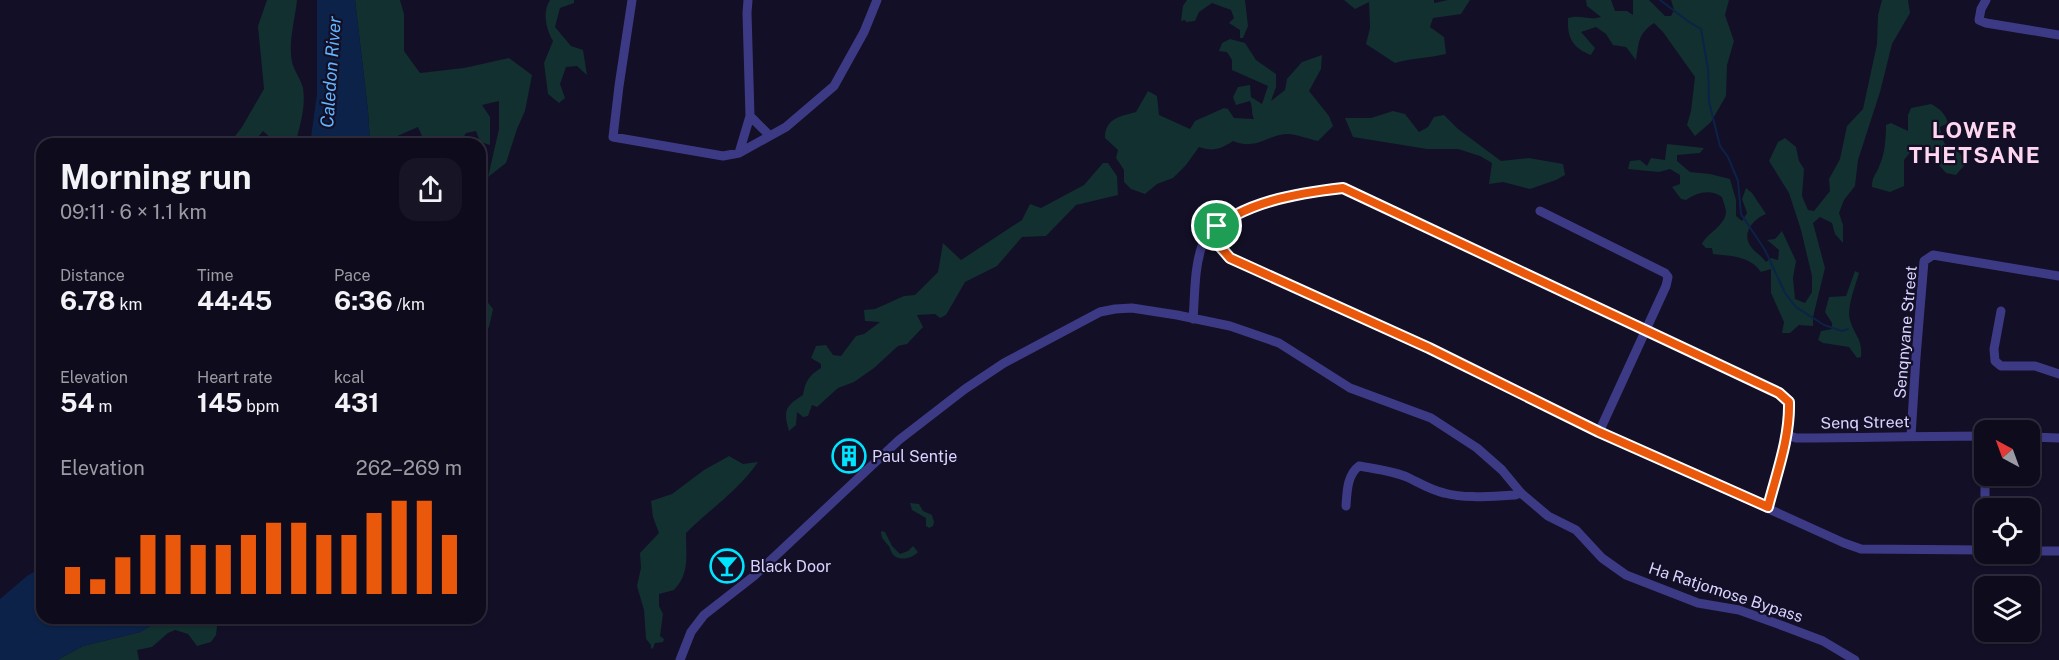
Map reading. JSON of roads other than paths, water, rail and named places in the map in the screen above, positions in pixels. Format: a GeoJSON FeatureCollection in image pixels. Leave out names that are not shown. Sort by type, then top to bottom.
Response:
{"type":"FeatureCollection","features":[{"type":"Feature","properties":{"kind":"street"},"geometry":{"type":"LineString","coordinates":[[632,0],[613,137],[723,156],[739,153],[786,127],[834,86],[864,32],[877,0]]}},
{"type":"Feature","properties":{"kind":"street"},"geometry":{"type":"LineString","coordinates":[[739,153],[750,116],[748,0]]}},
{"type":"Feature","properties":{"kind":"street"},"geometry":{"type":"LineString","coordinates":[[1986,0],[1979,20],[2059,35]]}},
{"type":"Feature","properties":{"kind":"street"},"geometry":{"type":"LineString","coordinates":[[750,116],[770,136]]}},
{"type":"Feature","properties":{"kind":"street"},"geometry":{"type":"LineString","coordinates":[[1193,319],[1202,247],[1209,234],[1224,222],[1264,203],[1303,192],[1343,188],[1779,393],[1789,402],[1787,435],[1768,507]]}},
{"type":"Feature","properties":{"kind":"street"},"geometry":{"type":"LineString","coordinates":[[1540,211],[1665,273],[1668,278],[1599,432]]}},
{"type":"Feature","properties":{"kind":"street"},"geometry":{"type":"LineString","coordinates":[[1209,234],[1230,258],[1429,348],[1599,432],[1845,543],[1861,549],[1974,550]]}},
{"type":"Feature","properties":{"kind":"street","name":"Senqnyane Street"},"geometry":{"type":"LineString","coordinates":[[1911,436],[1924,261],[1933,255],[2059,276]]}},
{"type":"Feature","properties":{"kind":"street","name":"Ha Ratjomose Bypass"},"geometry":{"type":"LineString","coordinates":[[680,660],[691,632],[712,609],[754,576],[898,440],[965,389],[1004,363],[1100,312],[1115,309],[1139,309],[1230,326],[1279,343],[1350,388],[1431,418],[1477,448],[1502,470],[1521,493],[1548,516],[1576,530],[1602,558],[1626,574],[1698,603],[1739,610],[1786,627],[1823,641],[1855,660]]}},
{"type":"Feature","properties":{"kind":"street"},"geometry":{"type":"LineString","coordinates":[[2001,311],[1994,349],[1995,361],[2001,366],[2035,366],[2059,374]]}},
{"type":"Feature","properties":{"kind":"street","name":"Senq Street"},"geometry":{"type":"LineString","coordinates":[[1787,435],[1796,438],[1974,436]]}},
{"type":"Feature","properties":{"kind":"street"},"geometry":{"type":"LineString","coordinates":[[2040,437],[2059,438]]}},
{"type":"Feature","properties":{"kind":"street"},"geometry":{"type":"LineString","coordinates":[[1346,506],[1353,471],[1359,466],[1384,470],[1408,478],[1426,488],[1447,494],[1472,496],[1521,493]]}},
{"type":"Feature","properties":{"kind":"street"},"geometry":{"type":"LineString","coordinates":[[2040,550],[2059,551]]}},
{"type":"Feature","properties":{"kind":"water","name":"Caledon River"},"geometry":{"type":"Polygon","coordinates":[[[317,0],[355,0],[370,138],[311,138],[317,94],[317,0]]]}},
{"type":"Feature","properties":{"kind":"water"},"geometry":{"type":"Polygon","coordinates":[[[36,571],[36,624],[154,624],[140,632],[83,646],[57,660],[0,660],[0,599],[36,571]]]}},
{"type":"Feature","properties":{"kind":"waterway"},"geometry":{"type":"LineString","coordinates":[[1660,0],[1701,29],[1708,69],[1709,102],[1720,146],[1728,157],[1738,181],[1741,214],[1765,250],[1785,293],[1796,307],[1824,325],[1842,331],[1848,329]]}},
{"type":"Feature","properties":{"kind":"place","name":"Paul Sentje"},"geometry":{"type":"Point","coordinates":[849,456]}},
{"type":"Feature","properties":{"kind":"place","name":"Black Door"},"geometry":{"type":"Point","coordinates":[727,566]}},
{"type":"Feature","properties":{"kind":"district","name":"LOWER THETSANE"},"geometry":{"type":"Point","coordinates":[1975,142]}}]}
